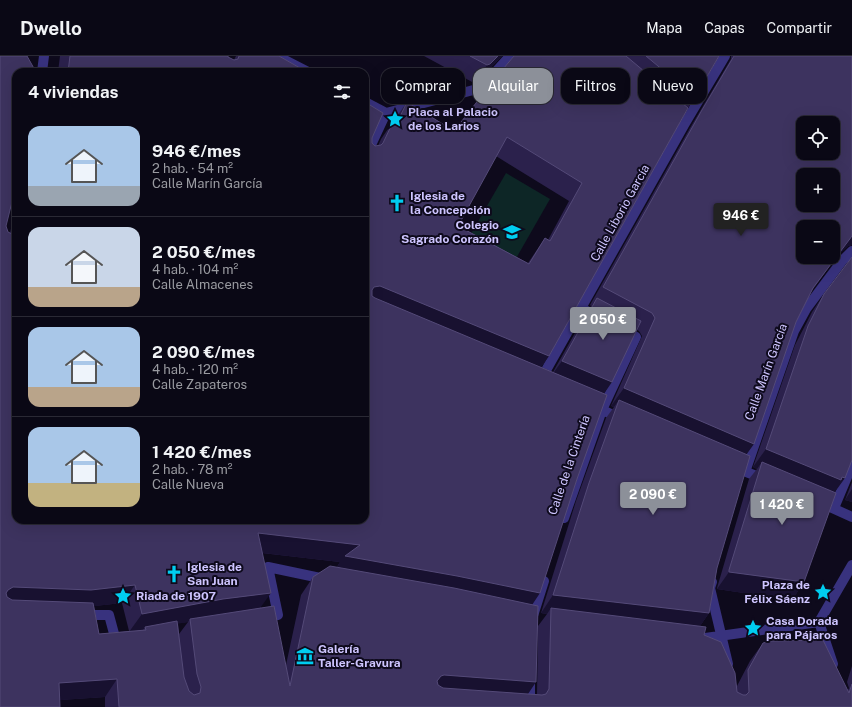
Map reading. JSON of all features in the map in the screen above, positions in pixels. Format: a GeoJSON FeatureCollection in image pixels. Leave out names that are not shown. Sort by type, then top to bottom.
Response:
{"type":"FeatureCollection","features":[{"type":"Feature","properties":{"kind":"street"},"geometry":{"type":"LineString","coordinates":[[42,68],[44,56]]}},
{"type":"Feature","properties":{"kind":"street"},"geometry":{"type":"LineString","coordinates":[[277,56],[300,68]]}},
{"type":"Feature","properties":{"kind":"street"},"geometry":{"type":"LineString","coordinates":[[369,104],[386,113],[481,88],[510,56]]}},
{"type":"Feature","properties":{"kind":"street","name":"Calle Liborio García"},"geometry":{"type":"LineString","coordinates":[[539,383],[681,123],[725,56]]}},
{"type":"Feature","properties":{"kind":"street"},"geometry":{"type":"LineString","coordinates":[[369,149],[386,113]]}},
{"type":"Feature","properties":{"kind":"street","name":"Calle Marín García"},"geometry":{"type":"LineString","coordinates":[[744,475],[794,331],[806,309],[850,255]]}},
{"type":"Feature","properties":{"kind":"street","name":"Calle de la Cintería"},"geometry":{"type":"LineString","coordinates":[[561,529],[602,410],[636,337],[581,308]]}},
{"type":"Feature","properties":{"kind":"street"},"geometry":{"type":"LineString","coordinates":[[581,401],[629,422]]}},
{"type":"Feature","properties":{"kind":"street"},"geometry":{"type":"LineString","coordinates":[[724,462],[744,475],[772,482]]}},
{"type":"Feature","properties":{"kind":"street"},"geometry":{"type":"LineString","coordinates":[[830,506],[837,498],[852,465]]}},
{"type":"Feature","properties":{"kind":"street"},"geometry":{"type":"LineString","coordinates":[[813,499],[852,517]]}},
{"type":"Feature","properties":{"kind":"street"},"geometry":{"type":"LineString","coordinates":[[836,673],[819,622],[852,565]]}},
{"type":"Feature","properties":{"kind":"street"},"geometry":{"type":"LineString","coordinates":[[249,619],[278,616],[268,567],[334,581]]}},
{"type":"Feature","properties":{"kind":"street"},"geometry":{"type":"LineString","coordinates":[[715,573],[710,588],[728,661],[728,676]]}},
{"type":"Feature","properties":{"kind":"street"},"geometry":{"type":"LineString","coordinates":[[532,621],[546,574]]}},
{"type":"Feature","properties":{"kind":"street"},"geometry":{"type":"LineString","coordinates":[[73,615],[109,615],[116,641],[131,638]]}},
{"type":"Feature","properties":{"kind":"street"},"geometry":{"type":"LineString","coordinates":[[686,638],[701,639],[819,622]]}},
{"type":"Feature","properties":{"kind":"street"},"geometry":{"type":"LineString","coordinates":[[527,707],[531,667]]}},
{"type":"Feature","properties":{"kind":"green space"},"geometry":{"type":"Polygon","coordinates":[[[506,173],[550,199],[510,269],[465,244],[506,173]]]}},
{"type":"Feature","properties":{"kind":"building"},"geometry":{"type":"Polygon","coordinates":[[[0,56],[27,56],[34,68],[12,68],[12,202],[6,226],[8,232],[12,234],[12,524],[369,524],[369,104],[383,113],[372,138],[372,143],[375,146],[381,145],[394,120],[397,123],[406,104],[410,104],[454,131],[475,104],[553,104],[553,68],[504,68],[514,56],[626,56],[640,68],[638,68],[638,104],[683,104],[688,108],[549,356],[380,286],[374,287],[372,290],[372,296],[375,298],[607,395],[577,479],[540,593],[457,576],[345,556],[360,545],[258,533],[271,593],[223,599],[142,614],[135,585],[91,590],[13,587],[6,593],[7,597],[12,600],[93,603],[99,634],[146,630],[145,627],[177,621],[184,677],[189,691],[194,695],[200,693],[201,687],[197,674],[190,619],[274,606],[290,686],[313,577],[330,566],[454,588],[538,606],[536,682],[444,675],[437,681],[438,685],[443,688],[542,695],[546,694],[549,689],[551,608],[706,627],[704,635],[721,642],[735,673],[737,692],[743,695],[746,695],[749,692],[748,670],[763,643],[771,641],[823,640],[849,693],[852,684],[852,707],[119,707],[117,679],[59,683],[60,707],[0,707],[0,56]],[[507,137],[458,226],[529,264],[545,238],[550,241],[582,183],[507,137]]]}},
{"type":"Feature","properties":{"kind":"building"},"geometry":{"type":"Polygon","coordinates":[[[70,56],[228,56],[234,60],[238,59],[239,56],[279,56],[300,68],[68,68],[70,56]]]}},
{"type":"Feature","properties":{"kind":"building"},"geometry":{"type":"Polygon","coordinates":[[[470,56],[498,56],[487,65],[470,56]]]}},
{"type":"Feature","properties":{"kind":"building"},"geometry":{"type":"Polygon","coordinates":[[[646,56],[719,56],[707,76],[707,68],[660,68],[646,56]]]}},
{"type":"Feature","properties":{"kind":"building"},"geometry":{"type":"Polygon","coordinates":[[[734,56],[852,56],[852,236],[840,252],[840,220],[796,220],[796,264],[831,264],[813,288],[796,322],[754,444],[624,388],[655,318],[652,313],[603,287],[734,56]]]}},
{"type":"Feature","properties":{"kind":"building"},"geometry":{"type":"Polygon","coordinates":[[[852,257],[852,460],[845,478],[842,477],[841,480],[766,449],[808,326],[824,294],[852,257]]]}},
{"type":"Feature","properties":{"kind":"building"},"geometry":{"type":"Polygon","coordinates":[[[597,298],[641,321],[612,382],[562,361],[597,298]]]}},
{"type":"Feature","properties":{"kind":"building"},"geometry":{"type":"Polygon","coordinates":[[[619,400],[750,456],[717,568],[709,613],[553,595],[589,483],[619,400]]]}},
{"type":"Feature","properties":{"kind":"building"},"geometry":{"type":"Polygon","coordinates":[[[762,462],[836,493],[804,582],[729,572],[762,462]]]}},
{"type":"Feature","properties":{"kind":"place","name":"Placa al Palacio de los Larios"},"geometry":{"type":"Point","coordinates":[395,119]}},
{"type":"Feature","properties":{"kind":"place","name":"Iglesia de la Concepción"},"geometry":{"type":"Point","coordinates":[397,203]}},
{"type":"Feature","properties":{"kind":"place","name":"Colegio Sagrado Corazón"},"geometry":{"type":"Point","coordinates":[512,232]}},
{"type":"Feature","properties":{"kind":"place","name":"Iglesia de San Juan"},"geometry":{"type":"Point","coordinates":[174,574]}},
{"type":"Feature","properties":{"kind":"place","name":"Plaza de Félix Sáenz"},"geometry":{"type":"Point","coordinates":[823,592]}},
{"type":"Feature","properties":{"kind":"place","name":"Riada de 1907"},"geometry":{"type":"Point","coordinates":[123,596]}},
{"type":"Feature","properties":{"kind":"place","name":"Casa Dorada para Pájaros"},"geometry":{"type":"Point","coordinates":[753,628]}},
{"type":"Feature","properties":{"kind":"place","name":"Galería Taller-Gravura"},"geometry":{"type":"Point","coordinates":[305,656]}}]}
